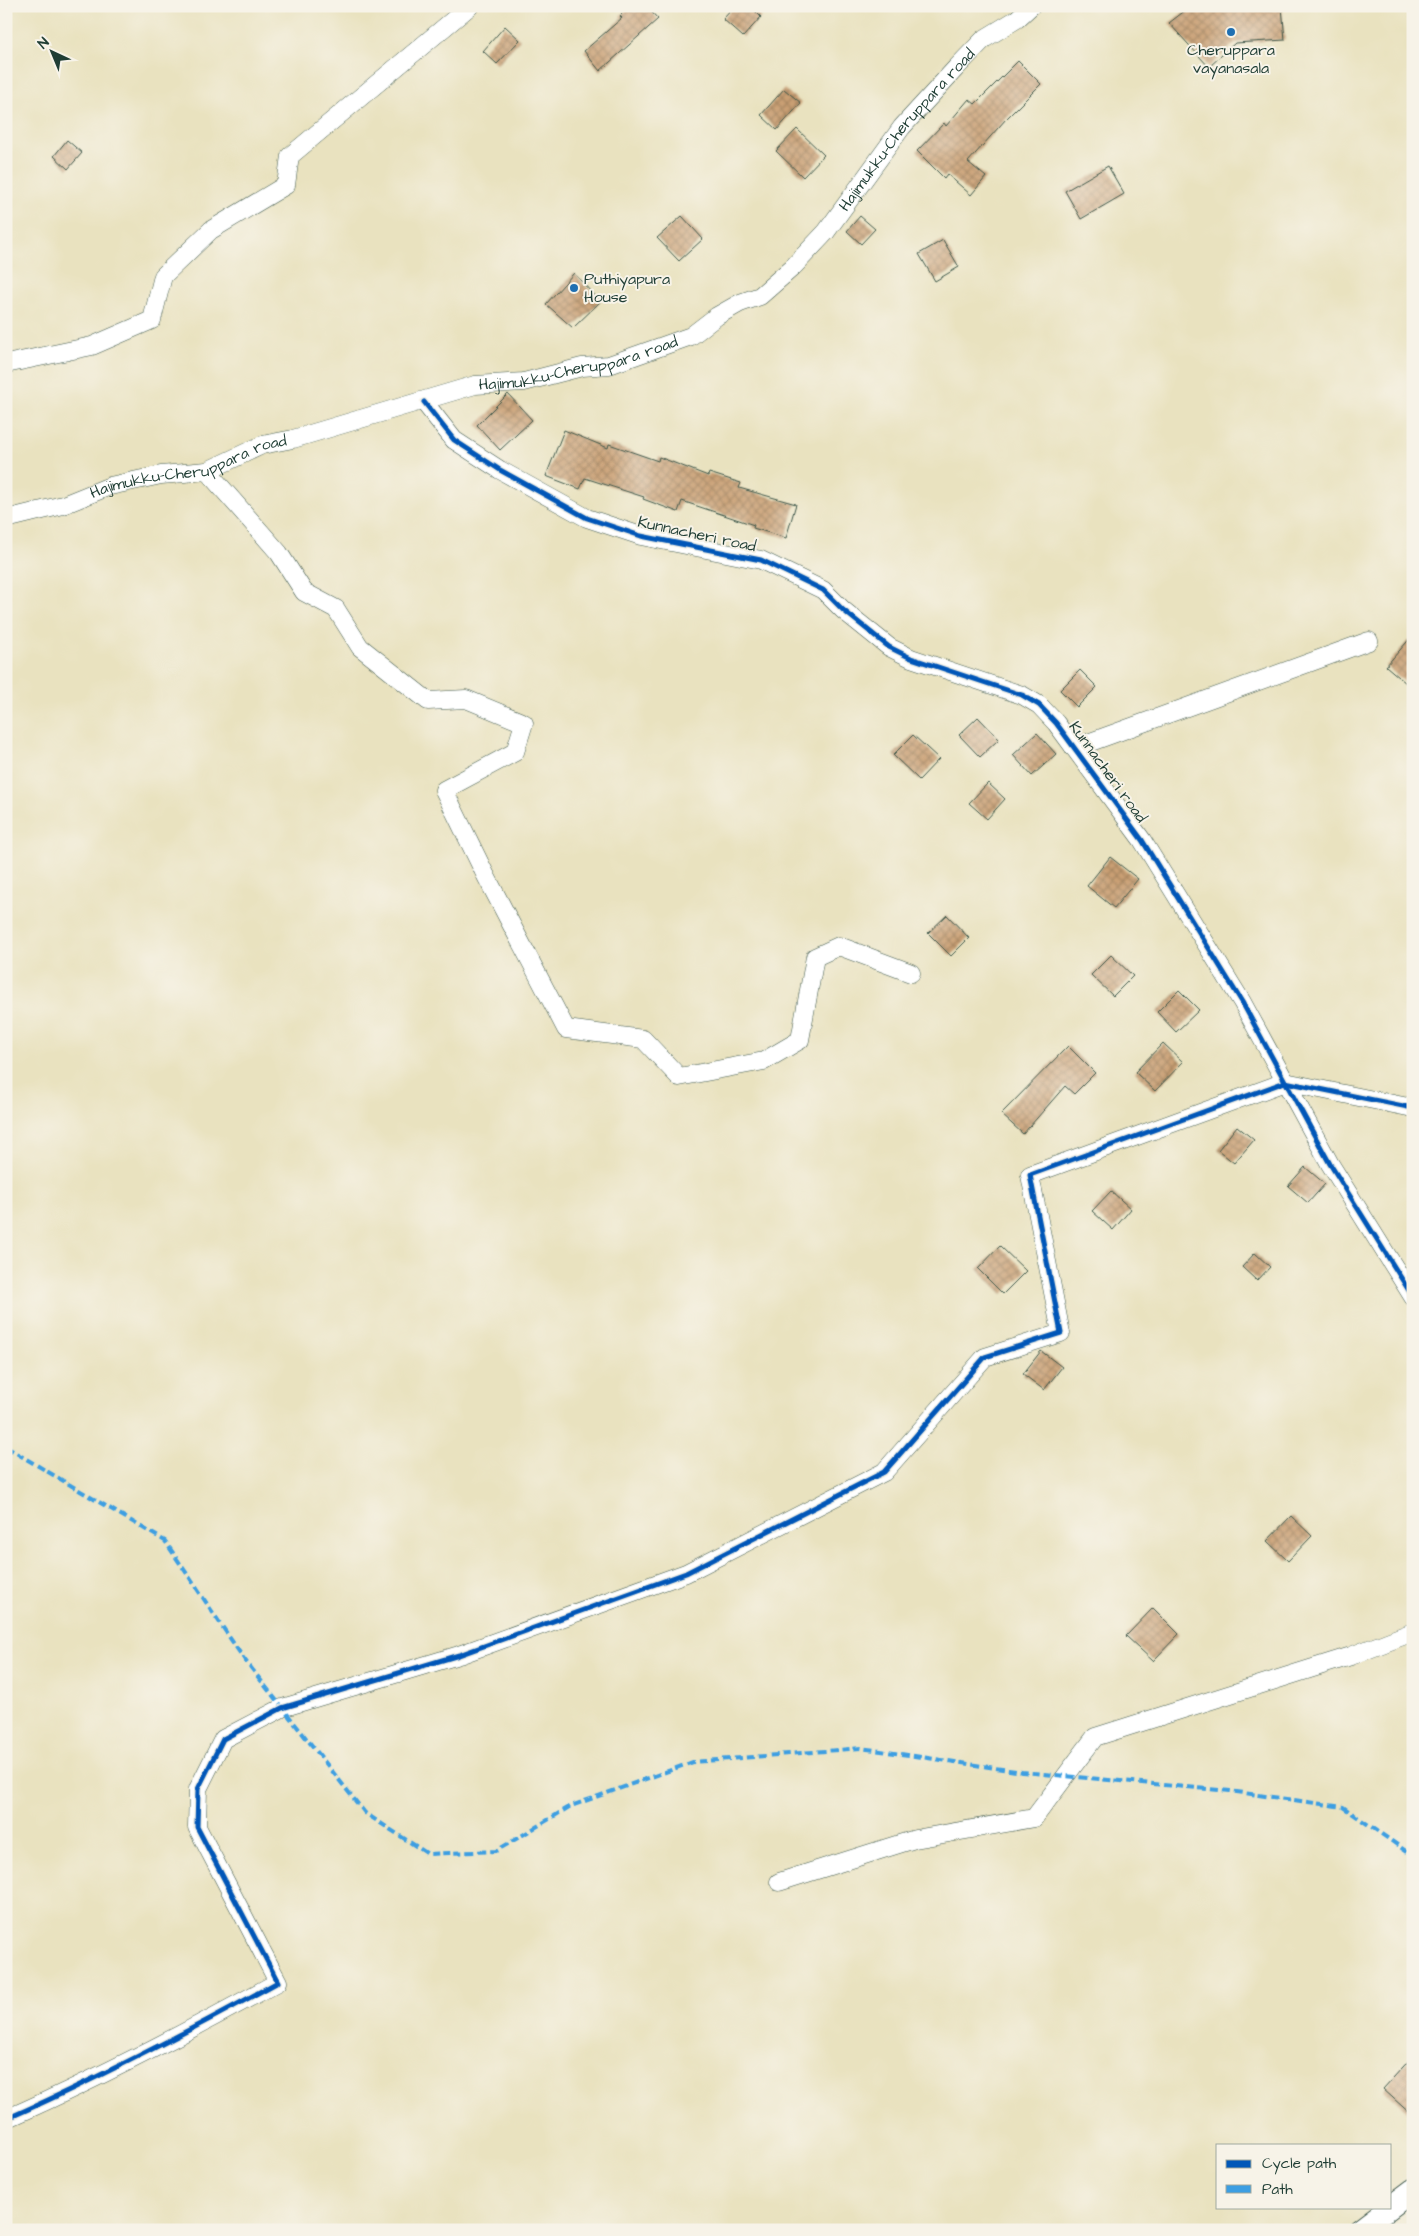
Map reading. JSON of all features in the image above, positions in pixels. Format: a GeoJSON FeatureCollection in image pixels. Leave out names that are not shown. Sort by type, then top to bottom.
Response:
{"type":"FeatureCollection","features":[{"type":"Feature","properties":{"kind":"street"},"geometry":{"type":"LineString","coordinates":[[6,364],[92,346],[152,320],[163,276],[211,230],[286,185],[290,156],[470,6]]}},
{"type":"Feature","properties":{"kind":"street","name":"Hajimukku-Cheruppara road"},"geometry":{"type":"LineString","coordinates":[[6,519],[63,505],[110,486],[161,475],[207,471],[262,445],[293,439],[424,402],[476,385],[524,382],[582,367],[608,365],[692,336],[717,316],[740,303],[760,296],[792,267],[826,232],[902,128],[956,68],[984,39],[1017,18],[1031,6]]}},
{"type":"Feature","properties":{"kind":"street","name":"Kunnacheri road"},"geometry":{"type":"LineString","coordinates":[[424,402],[454,440],[500,470],[587,518],[641,536],[761,560],[823,590],[843,610],[889,647],[911,658],[1022,695],[1039,705],[1056,722],[1142,840],[1242,1002],[1330,1164],[1413,1297]]}},
{"type":"Feature","properties":{"kind":"street"},"geometry":{"type":"LineString","coordinates":[[207,471],[278,554],[304,592],[336,609],[360,647],[428,701],[466,699],[524,723],[515,752],[444,790],[490,884],[566,1029],[643,1039],[679,1077],[764,1062],[800,1040],[815,957],[839,946],[911,973]]}},
{"type":"Feature","properties":{"kind":"street"},"geometry":{"type":"LineString","coordinates":[[1074,748],[1368,641]]}},
{"type":"Feature","properties":{"kind":"street"},"geometry":{"type":"LineString","coordinates":[[6,2119],[56,2097],[181,2035],[278,1982],[197,1827],[198,1789],[223,1739],[282,1708],[459,1654],[686,1573],[884,1472],[984,1358],[1061,1333],[1030,1175],[1286,1082],[1408,1107],[1413,1104]]}},
{"type":"Feature","properties":{"kind":"street"},"geometry":{"type":"LineString","coordinates":[[779,1882],[915,1839],[1034,1818],[1095,1737],[1350,1656],[1413,1632]]}},
{"type":"Feature","properties":{"kind":"street"},"geometry":{"type":"LineString","coordinates":[[1392,2206],[1413,2190]]}},
{"type":"Feature","properties":{"kind":"street"},"geometry":{"type":"LineString","coordinates":[[1360,2230],[1389,2208]]}},
{"type":"Feature","properties":{"kind":"building"},"geometry":{"type":"Polygon","coordinates":[[[630,6],[646,6],[658,19],[600,71],[584,51],[622,18],[620,16],[630,6]]]}},
{"type":"Feature","properties":{"kind":"building"},"geometry":{"type":"Polygon","coordinates":[[[735,6],[750,6],[761,17],[743,37],[723,19],[735,6]]]}},
{"type":"Feature","properties":{"kind":"building","name":"Cheruppara vayanasala"},"geometry":{"type":"Polygon","coordinates":[[[1191,6],[1282,7],[1285,40],[1235,43],[1209,67],[1169,23],[1191,6]]]}},
{"type":"Feature","properties":{"kind":"building"},"geometry":{"type":"Polygon","coordinates":[[[505,26],[520,40],[497,64],[483,51],[505,26]]]}},
{"type":"Feature","properties":{"kind":"building"},"geometry":{"type":"Polygon","coordinates":[[[1018,61],[1041,84],[1006,119],[968,162],[986,177],[971,195],[947,174],[944,178],[917,151],[944,123],[946,126],[969,99],[975,104],[1018,61]]]}},
{"type":"Feature","properties":{"kind":"building"},"geometry":{"type":"Polygon","coordinates":[[[784,89],[801,103],[777,130],[761,115],[784,89]]]}},
{"type":"Feature","properties":{"kind":"building"},"geometry":{"type":"Polygon","coordinates":[[[797,129],[824,155],[803,177],[776,151],[797,129]]]}},
{"type":"Feature","properties":{"kind":"building"},"geometry":{"type":"Polygon","coordinates":[[[67,140],[82,153],[68,169],[54,156],[67,140]]]}},
{"type":"Feature","properties":{"kind":"building"},"geometry":{"type":"Polygon","coordinates":[[[1108,166],[1124,194],[1081,219],[1065,191],[1108,166]]]}},
{"type":"Feature","properties":{"kind":"building"},"geometry":{"type":"Polygon","coordinates":[[[682,216],[703,239],[679,261],[657,238],[682,216]]]}},
{"type":"Feature","properties":{"kind":"building"},"geometry":{"type":"Polygon","coordinates":[[[860,216],[875,229],[861,244],[847,231],[860,216]]]}},
{"type":"Feature","properties":{"kind":"building"},"geometry":{"type":"Polygon","coordinates":[[[943,240],[959,267],[935,281],[919,254],[943,240]]]}},
{"type":"Feature","properties":{"kind":"building","name":"Puthiyapura House"},"geometry":{"type":"Polygon","coordinates":[[[574,273],[600,302],[573,328],[546,304],[574,273]]]}},
{"type":"Feature","properties":{"kind":"building"},"geometry":{"type":"Polygon","coordinates":[[[508,394],[532,420],[500,450],[477,425],[508,394]]]}},
{"type":"Feature","properties":{"kind":"building"},"geometry":{"type":"Polygon","coordinates":[[[564,430],[608,448],[609,444],[658,461],[659,457],[708,476],[709,473],[741,483],[739,488],[796,504],[786,538],[753,528],[754,525],[682,501],[678,512],[643,499],[644,497],[585,478],[580,489],[546,476],[564,430]]]}},
{"type":"Feature","properties":{"kind":"building"},"geometry":{"type":"Polygon","coordinates":[[[1413,635],[1413,689],[1386,666],[1413,635]]]}},
{"type":"Feature","properties":{"kind":"building"},"geometry":{"type":"Polygon","coordinates":[[[1080,670],[1097,687],[1077,707],[1060,690],[1080,670]]]}},
{"type":"Feature","properties":{"kind":"building"},"geometry":{"type":"Polygon","coordinates":[[[978,717],[999,739],[980,757],[959,735],[978,717]]]}},
{"type":"Feature","properties":{"kind":"building"},"geometry":{"type":"Polygon","coordinates":[[[1037,733],[1056,754],[1032,776],[1013,755],[1037,733]]]}},
{"type":"Feature","properties":{"kind":"building"},"geometry":{"type":"Polygon","coordinates":[[[913,735],[939,759],[919,780],[893,755],[913,735]]]}},
{"type":"Feature","properties":{"kind":"building"},"geometry":{"type":"Polygon","coordinates":[[[988,783],[1005,799],[987,819],[969,803],[988,783]]]}},
{"type":"Feature","properties":{"kind":"building"},"geometry":{"type":"Polygon","coordinates":[[[1110,857],[1138,879],[1114,908],[1087,886],[1110,857]]]}},
{"type":"Feature","properties":{"kind":"building"},"geometry":{"type":"Polygon","coordinates":[[[947,915],[969,938],[951,956],[928,933],[947,915]]]}},
{"type":"Feature","properties":{"kind":"building"},"geometry":{"type":"Polygon","coordinates":[[[1111,955],[1133,976],[1113,996],[1091,975],[1111,955]]]}},
{"type":"Feature","properties":{"kind":"building"},"geometry":{"type":"Polygon","coordinates":[[[1179,990],[1199,1010],[1176,1032],[1157,1012],[1179,990]]]}},
{"type":"Feature","properties":{"kind":"building"},"geometry":{"type":"Polygon","coordinates":[[[1163,1043],[1183,1062],[1155,1091],[1135,1072],[1163,1043]]]}},
{"type":"Feature","properties":{"kind":"building"},"geometry":{"type":"Polygon","coordinates":[[[1068,1046],[1095,1073],[1074,1094],[1065,1086],[1023,1134],[1001,1114],[1068,1046]]]}},
{"type":"Feature","properties":{"kind":"building"},"geometry":{"type":"Polygon","coordinates":[[[1237,1126],[1254,1140],[1234,1163],[1218,1150],[1237,1126]]]}},
{"type":"Feature","properties":{"kind":"building"},"geometry":{"type":"Polygon","coordinates":[[[1305,1167],[1325,1184],[1308,1203],[1288,1186],[1305,1167]]]}},
{"type":"Feature","properties":{"kind":"building"},"geometry":{"type":"Polygon","coordinates":[[[1111,1191],[1131,1209],[1113,1230],[1092,1211],[1111,1191]]]}},
{"type":"Feature","properties":{"kind":"building"},"geometry":{"type":"Polygon","coordinates":[[[1000,1246],[1026,1271],[1003,1294],[978,1269],[1000,1246]]]}},
{"type":"Feature","properties":{"kind":"building"},"geometry":{"type":"Polygon","coordinates":[[[1255,1253],[1270,1267],[1257,1281],[1242,1267],[1255,1253]]]}},
{"type":"Feature","properties":{"kind":"building"},"geometry":{"type":"Polygon","coordinates":[[[1041,1351],[1062,1367],[1044,1390],[1023,1374],[1041,1351]]]}},
{"type":"Feature","properties":{"kind":"building"},"geometry":{"type":"Polygon","coordinates":[[[1291,1516],[1312,1536],[1288,1561],[1267,1541],[1291,1516]]]}},
{"type":"Feature","properties":{"kind":"building"},"geometry":{"type":"Polygon","coordinates":[[[1153,1608],[1179,1634],[1153,1661],[1126,1636],[1153,1608]]]}},
{"type":"Feature","properties":{"kind":"building"},"geometry":{"type":"Polygon","coordinates":[[[1413,2056],[1413,2116],[1383,2089],[1413,2056]]]}},
{"type":"Feature","properties":{"kind":"marked path"},"geometry":{"type":"LineString","coordinates":[[6,1447],[165,1541],[244,1659],[365,1813],[428,1854],[496,1851],[571,1806],[693,1762],[861,1748],[1022,1772],[1230,1791],[1343,1807],[1413,1856]]}},
{"type":"Feature","properties":{"kind":"cycle path"},"geometry":{"type":"LineString","coordinates":[[424,402],[454,440],[500,470],[587,518],[641,536],[761,560],[823,590],[843,610],[889,647],[911,658],[1022,695],[1039,705],[1056,723],[1142,840],[1242,1002],[1330,1164],[1413,1297]]}},
{"type":"Feature","properties":{"kind":"cycle path"},"geometry":{"type":"LineString","coordinates":[[6,2119],[144,2054],[278,1982],[197,1827],[198,1789],[223,1739],[282,1708],[459,1655],[686,1573],[884,1472],[985,1357],[1061,1333],[1030,1175],[1285,1082],[1408,1107],[1413,1104]]}},
{"type":"Feature","properties":{"kind":"place","name":"Cheruppara vayanasala"},"geometry":{"type":"Point","coordinates":[1231,32]}},
{"type":"Feature","properties":{"kind":"place","name":"Puthiyapura House"},"geometry":{"type":"Point","coordinates":[574,288]}}]}
